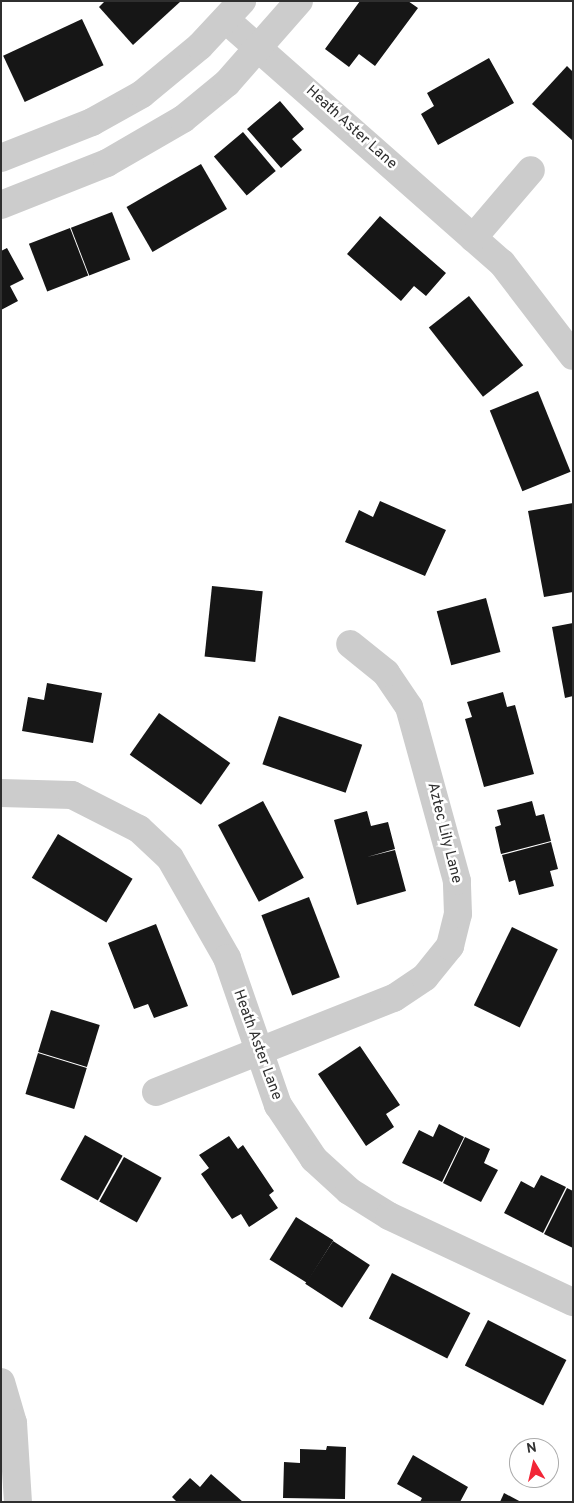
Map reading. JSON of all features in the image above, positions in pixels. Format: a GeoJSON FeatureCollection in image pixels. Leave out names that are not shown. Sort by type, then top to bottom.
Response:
{"type":"FeatureCollection","features":[{"type":"Feature","properties":{"kind":"street"},"geometry":{"type":"LineString","coordinates":[[1,169],[6,203],[107,163],[153,139],[227,83],[262,48],[299,1]]}},
{"type":"Feature","properties":{"kind":"street"},"geometry":{"type":"LineString","coordinates":[[1,158],[92,122],[142,94],[234,10]]}},
{"type":"Feature","properties":{"kind":"street","name":"Heath Aster Lane"},"geometry":{"type":"LineString","coordinates":[[234,10],[262,48],[502,263],[573,356]]}},
{"type":"Feature","properties":{"kind":"street"},"geometry":{"type":"LineString","coordinates":[[473,238],[531,170]]}},
{"type":"Feature","properties":{"kind":"street","name":"Aztec Lily Lane"},"geometry":{"type":"LineString","coordinates":[[156,1092],[362,1013],[425,977],[450,946],[458,914],[449,843],[409,707],[386,673],[350,644]]}},
{"type":"Feature","properties":{"kind":"street","name":"Heath Aster Lane"},"geometry":{"type":"LineString","coordinates":[[1,792],[72,795],[139,829],[170,858],[223,949],[278,1105],[314,1158],[349,1191],[389,1216],[573,1302]]}},
{"type":"Feature","properties":{"kind":"street"},"geometry":{"type":"LineString","coordinates":[[1,1382],[13,1423],[18,1502]]}},
{"type":"Feature","properties":{"kind":"building"},"geometry":{"type":"Polygon","coordinates":[[[105,1],[181,1],[133,45],[99,7],[105,1]]]}},
{"type":"Feature","properties":{"kind":"building"},"geometry":{"type":"Polygon","coordinates":[[[360,1],[408,1],[418,8],[375,66],[359,54],[349,67],[325,49],[360,1]]]}},
{"type":"Feature","properties":{"kind":"building"},"geometry":{"type":"Polygon","coordinates":[[[82,19],[104,65],[25,102],[3,56],[82,19]]]}},
{"type":"Feature","properties":{"kind":"building"},"geometry":{"type":"Polygon","coordinates":[[[489,58],[514,103],[438,145],[421,114],[434,106],[427,93],[489,58]]]}},
{"type":"Feature","properties":{"kind":"building"},"geometry":{"type":"Polygon","coordinates":[[[567,66],[573,72],[573,141],[532,104],[567,66]]]}},
{"type":"Feature","properties":{"kind":"building"},"geometry":{"type":"Polygon","coordinates":[[[280,101],[304,129],[292,139],[302,150],[281,168],[247,129],[280,101]]]}},
{"type":"Feature","properties":{"kind":"building"},"geometry":{"type":"Polygon","coordinates":[[[243,132],[276,171],[247,195],[214,156],[243,132]]]}},
{"type":"Feature","properties":{"kind":"building"},"geometry":{"type":"Polygon","coordinates":[[[201,164],[227,209],[153,252],[127,207],[201,164]]]}},
{"type":"Feature","properties":{"kind":"building"},"geometry":{"type":"Polygon","coordinates":[[[112,212],[130,260],[89,275],[71,228],[112,212]]]}},
{"type":"Feature","properties":{"kind":"building"},"geometry":{"type":"Polygon","coordinates":[[[380,216],[446,273],[426,296],[414,286],[401,301],[347,254],[380,216]]]}},
{"type":"Feature","properties":{"kind":"building"},"geometry":{"type":"Polygon","coordinates":[[[70,228],[88,276],[47,291],[29,244],[70,228]]]}},
{"type":"Feature","properties":{"kind":"building"},"geometry":{"type":"Polygon","coordinates":[[[7,248],[24,279],[10,286],[18,301],[1,310],[1,251],[7,248]]]}},
{"type":"Feature","properties":{"kind":"building"},"geometry":{"type":"Polygon","coordinates":[[[469,296],[523,365],[483,397],[429,327],[469,296]]]}},
{"type":"Feature","properties":{"kind":"building"},"geometry":{"type":"Polygon","coordinates":[[[538,391],[571,472],[522,491],[490,410],[538,391]]]}},
{"type":"Feature","properties":{"kind":"building"},"geometry":{"type":"Polygon","coordinates":[[[380,501],[446,530],[425,576],[345,542],[359,510],[373,517],[380,501]]]}},
{"type":"Feature","properties":{"kind":"building"},"geometry":{"type":"Polygon","coordinates":[[[573,503],[573,592],[544,597],[528,511],[573,503]]]}},
{"type":"Feature","properties":{"kind":"building"},"geometry":{"type":"Polygon","coordinates":[[[212,586],[263,591],[255,662],[205,657],[212,586]]]}},
{"type":"Feature","properties":{"kind":"building"},"geometry":{"type":"Polygon","coordinates":[[[486,598],[500,652],[451,665],[437,611],[486,598]]]}},
{"type":"Feature","properties":{"kind":"building"},"geometry":{"type":"Polygon","coordinates":[[[573,623],[573,696],[565,698],[552,627],[573,623]]]}},
{"type":"Feature","properties":{"kind":"building"},"geometry":{"type":"Polygon","coordinates":[[[47,683],[102,693],[93,743],[22,731],[28,697],[44,700],[47,683]]]}},
{"type":"Feature","properties":{"kind":"building"},"geometry":{"type":"Polygon","coordinates":[[[503,692],[507,707],[515,705],[534,774],[484,787],[465,719],[472,717],[467,702],[503,692]]]}},
{"type":"Feature","properties":{"kind":"building"},"geometry":{"type":"Polygon","coordinates":[[[159,713],[230,763],[201,805],[130,755],[159,713]]]}},
{"type":"Feature","properties":{"kind":"building"},"geometry":{"type":"Polygon","coordinates":[[[279,716],[362,745],[346,793],[262,764],[279,716]]]}},
{"type":"Feature","properties":{"kind":"building"},"geometry":{"type":"Polygon","coordinates":[[[263,801],[304,878],[259,902],[218,825],[263,801]]]}},
{"type":"Feature","properties":{"kind":"building"},"geometry":{"type":"Polygon","coordinates":[[[532,801],[536,816],[544,814],[551,841],[501,854],[495,827],[501,825],[497,810],[532,801]]]}},
{"type":"Feature","properties":{"kind":"building"},"geometry":{"type":"Polygon","coordinates":[[[367,811],[371,826],[388,822],[395,849],[367,857],[395,850],[406,891],[357,905],[334,820],[367,811]]]}},
{"type":"Feature","properties":{"kind":"building"},"geometry":{"type":"Polygon","coordinates":[[[58,834],[133,879],[106,923],[32,878],[58,834]]]}},
{"type":"Feature","properties":{"kind":"building"},"geometry":{"type":"Polygon","coordinates":[[[551,842],[558,869],[550,871],[554,886],[519,895],[515,880],[509,882],[502,855],[551,842]]]}},
{"type":"Feature","properties":{"kind":"building"},"geometry":{"type":"Polygon","coordinates":[[[309,897],[340,977],[292,996],[261,915],[309,897]]]}},
{"type":"Feature","properties":{"kind":"building"},"geometry":{"type":"Polygon","coordinates":[[[156,924],[188,1006],[154,1018],[148,1004],[134,1009],[108,943],[156,924]]]}},
{"type":"Feature","properties":{"kind":"building"},"geometry":{"type":"Polygon","coordinates":[[[512,927],[558,949],[520,1028],[474,1005],[512,927]]]}},
{"type":"Feature","properties":{"kind":"building"},"geometry":{"type":"Polygon","coordinates":[[[51,1010],[100,1025],[87,1067],[38,1052],[51,1010]]]}},
{"type":"Feature","properties":{"kind":"building"},"geometry":{"type":"Polygon","coordinates":[[[360,1046],[400,1105],[386,1114],[394,1127],[366,1146],[318,1074],[360,1046]]]}},
{"type":"Feature","properties":{"kind":"building"},"geometry":{"type":"Polygon","coordinates":[[[38,1053],[87,1068],[74,1109],[25,1094],[38,1053]]]}},
{"type":"Feature","properties":{"kind":"building"},"geometry":{"type":"Polygon","coordinates":[[[439,1124],[464,1137],[442,1182],[402,1163],[419,1130],[433,1137],[439,1124]]]}},
{"type":"Feature","properties":{"kind":"building"},"geometry":{"type":"Polygon","coordinates":[[[85,1135],[123,1156],[98,1200],[60,1180],[85,1135]]]}},
{"type":"Feature","properties":{"kind":"building"},"geometry":{"type":"Polygon","coordinates":[[[229,1136],[238,1149],[243,1145],[274,1191],[269,1195],[278,1208],[249,1227],[241,1214],[232,1219],[201,1174],[209,1168],[199,1155],[229,1136]]]}},
{"type":"Feature","properties":{"kind":"building"},"geometry":{"type":"Polygon","coordinates":[[[465,1137],[490,1149],[484,1163],[498,1170],[481,1202],[443,1183],[465,1137]]]}},
{"type":"Feature","properties":{"kind":"building"},"geometry":{"type":"Polygon","coordinates":[[[124,1157],[162,1178],[137,1222],[99,1202],[124,1157]]]}},
{"type":"Feature","properties":{"kind":"building"},"geometry":{"type":"Polygon","coordinates":[[[541,1175],[566,1187],[543,1233],[504,1213],[521,1181],[534,1188],[541,1175]]]}},
{"type":"Feature","properties":{"kind":"building"},"geometry":{"type":"Polygon","coordinates":[[[567,1188],[573,1191],[573,1248],[544,1234],[567,1188]]]}},
{"type":"Feature","properties":{"kind":"building"},"geometry":{"type":"Polygon","coordinates":[[[296,1217],[333,1240],[307,1283],[270,1259],[296,1217]]]}},
{"type":"Feature","properties":{"kind":"building"},"geometry":{"type":"Polygon","coordinates":[[[333,1241],[370,1265],[342,1308],[305,1284],[333,1241]]]}},
{"type":"Feature","properties":{"kind":"building"},"geometry":{"type":"Polygon","coordinates":[[[392,1273],[470,1313],[447,1358],[369,1318],[392,1273]]]}},
{"type":"Feature","properties":{"kind":"building"},"geometry":{"type":"Polygon","coordinates":[[[488,1320],[566,1360],[543,1405],[465,1365],[488,1320]]]}},
{"type":"Feature","properties":{"kind":"building"},"geometry":{"type":"Polygon","coordinates":[[[327,1446],[346,1447],[345,1499],[283,1498],[284,1462],[300,1463],[300,1449],[326,1450],[327,1446]]]}},
{"type":"Feature","properties":{"kind":"building"},"geometry":{"type":"Polygon","coordinates":[[[413,1455],[468,1487],[460,1502],[420,1502],[422,1498],[397,1484],[413,1455]]]}},
{"type":"Feature","properties":{"kind":"building"},"geometry":{"type":"Polygon","coordinates":[[[211,1474],[243,1502],[177,1502],[172,1497],[190,1478],[200,1487],[211,1474]]]}},
{"type":"Feature","properties":{"kind":"building"},"geometry":{"type":"Polygon","coordinates":[[[504,1493],[521,1502],[500,1502],[504,1493]]]}}]}
